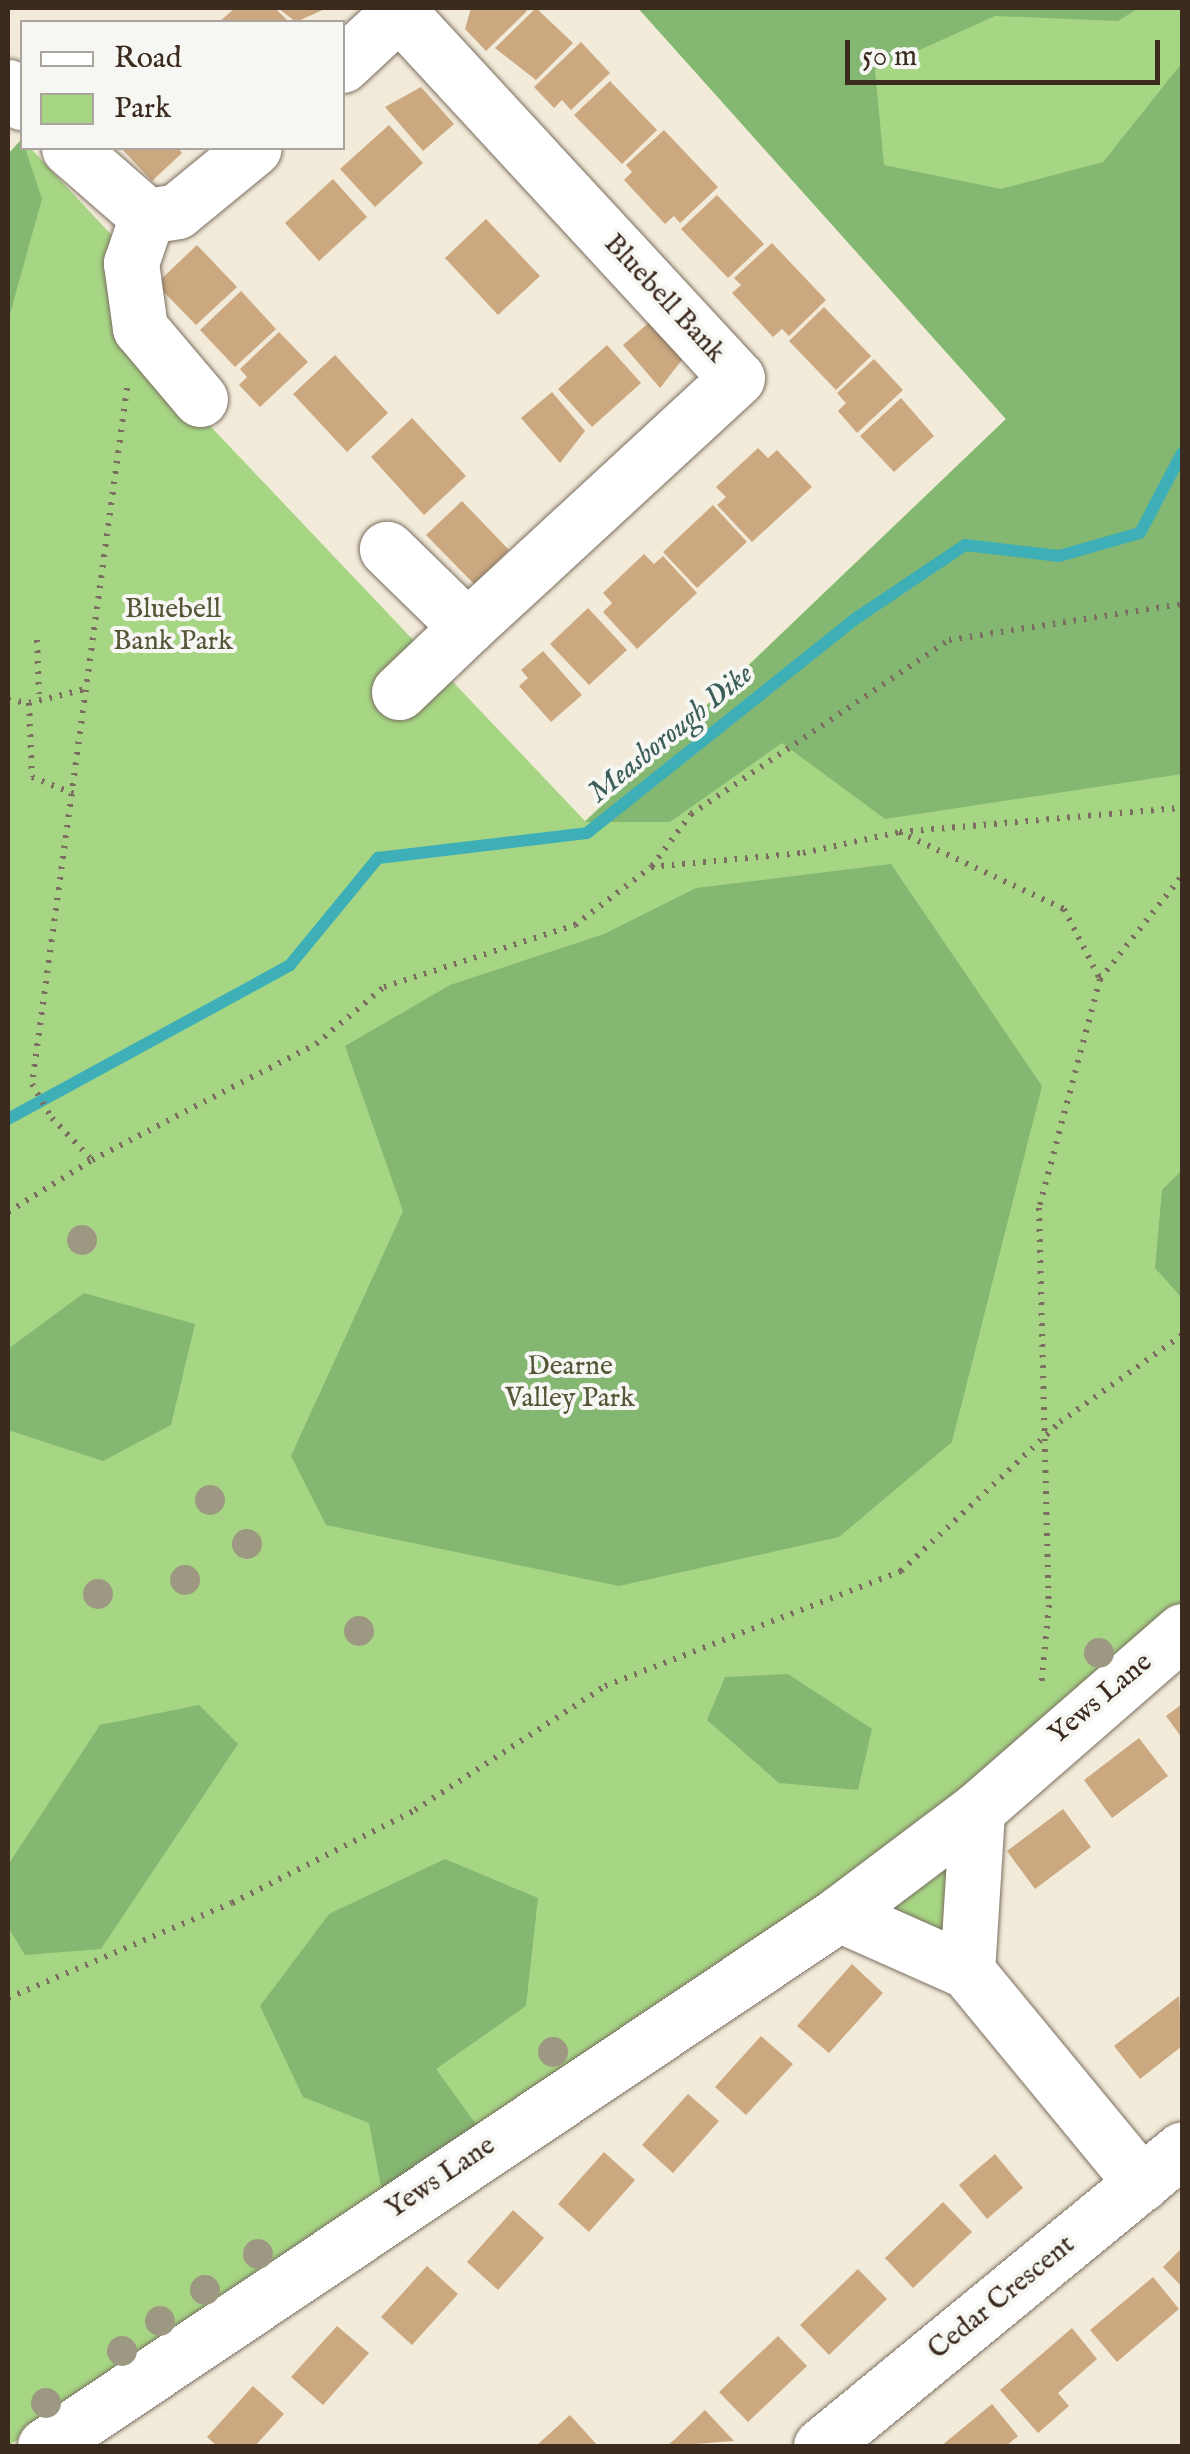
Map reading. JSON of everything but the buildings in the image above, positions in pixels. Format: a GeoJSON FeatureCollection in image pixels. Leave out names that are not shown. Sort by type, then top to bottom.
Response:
{"type":"FeatureCollection","features":[{"type":"Feature","properties":{"kind":"street","name":"Bluebell Bank"},"geometry":{"type":"LineString","coordinates":[[345,62],[402,10],[737,378],[467,627]]}},
{"type":"Feature","properties":{"kind":"street"},"geometry":{"type":"LineString","coordinates":[[71,150],[146,216]]}},
{"type":"Feature","properties":{"kind":"street"},"geometry":{"type":"LineString","coordinates":[[146,216],[177,210],[252,150]]}},
{"type":"Feature","properties":{"kind":"street"},"geometry":{"type":"LineString","coordinates":[[146,216],[131,262],[140,328],[200,400]]}},
{"type":"Feature","properties":{"kind":"street"},"geometry":{"type":"LineString","coordinates":[[387,548],[467,627],[399,692]]}},
{"type":"Feature","properties":{"kind":"street","name":"Yews Lane"},"geometry":{"type":"LineString","coordinates":[[45,2446],[838,1914],[977,1810],[1035,1754],[1182,1630]]}},
{"type":"Feature","properties":{"kind":"street"},"geometry":{"type":"LineString","coordinates":[[967,1971],[977,1810]]}},
{"type":"Feature","properties":{"kind":"street"},"geometry":{"type":"LineString","coordinates":[[838,1914],[967,1971],[1142,2183]]}},
{"type":"Feature","properties":{"kind":"street","name":"Cedar Crescent"},"geometry":{"type":"LineString","coordinates":[[821,2446],[1182,2149]]}},
{"type":"Feature","properties":{"kind":"path"},"geometry":{"type":"LineString","coordinates":[[92,1160],[52,1118],[32,1084],[89,688],[128,377]]}},
{"type":"Feature","properties":{"kind":"path"},"geometry":{"type":"LineString","coordinates":[[8,1212],[92,1160],[316,1044],[384,987],[575,925],[651,867],[690,814],[949,640],[1182,604]]}},
{"type":"Feature","properties":{"kind":"path"},"geometry":{"type":"LineString","coordinates":[[37,640],[39,694]]}},
{"type":"Feature","properties":{"kind":"path"},"geometry":{"type":"LineString","coordinates":[[39,694],[50,702],[89,688]]}},
{"type":"Feature","properties":{"kind":"path"},"geometry":{"type":"LineString","coordinates":[[29,703],[39,694]]}},
{"type":"Feature","properties":{"kind":"path"},"geometry":{"type":"LineString","coordinates":[[8,700],[29,703]]}},
{"type":"Feature","properties":{"kind":"path"},"geometry":{"type":"LineString","coordinates":[[29,703],[32,776],[74,794]]}},
{"type":"Feature","properties":{"kind":"path"},"geometry":{"type":"LineString","coordinates":[[651,867],[803,853],[899,832],[1182,808]]}},
{"type":"Feature","properties":{"kind":"path"},"geometry":{"type":"LineString","coordinates":[[899,832],[1064,909],[1100,979]]}},
{"type":"Feature","properties":{"kind":"path"},"geometry":{"type":"LineString","coordinates":[[1035,1754],[1049,1605],[1042,1438],[1040,1208],[1100,979],[1182,876]]}},
{"type":"Feature","properties":{"kind":"path"},"geometry":{"type":"LineString","coordinates":[[8,1998],[232,1903],[415,1810],[605,1686],[901,1571],[1042,1438],[1182,1335]]}},
{"type":"Feature","properties":{"kind":"green space","name":"Dearne Valley Park"},"geometry":{"type":"Polygon","coordinates":[[[638,8],[1182,8],[1182,1609],[802,1917],[8,2446],[8,154],[20,141],[20,150],[32,150],[118,242],[139,351],[585,821],[1006,419],[638,8]]]}},
{"type":"Feature","properties":{"kind":"green space"},"geometry":{"type":"Polygon","coordinates":[[[638,8],[1139,8],[1118,21],[995,16],[875,70],[884,165],[1001,189],[1103,162],[1182,63],[1182,774],[885,819],[782,743],[670,822],[585,822],[1006,419],[638,8]]]}},
{"type":"Feature","properties":{"kind":"green space"},"geometry":{"type":"Polygon","coordinates":[[[20,141],[20,150],[26,150],[42,199],[8,321],[8,154],[20,141]]]}},
{"type":"Feature","properties":{"kind":"green space"},"geometry":{"type":"Polygon","coordinates":[[[891,864],[1042,1086],[952,1442],[839,1537],[619,1586],[326,1525],[291,1456],[403,1211],[345,1046],[450,985],[604,934],[696,888],[891,864]]]}},
{"type":"Feature","properties":{"kind":"green space"},"geometry":{"type":"Polygon","coordinates":[[[1182,1170],[1182,1298],[1155,1268],[1162,1190],[1182,1170]]]}},
{"type":"Feature","properties":{"kind":"green space"},"geometry":{"type":"Polygon","coordinates":[[[84,1293],[195,1324],[171,1425],[103,1461],[8,1430],[8,1349],[84,1293]]]}},
{"type":"Feature","properties":{"kind":"green space"},"geometry":{"type":"Polygon","coordinates":[[[788,1674],[872,1729],[858,1790],[779,1783],[707,1720],[725,1677],[788,1674]]]}},
{"type":"Feature","properties":{"kind":"green space"},"geometry":{"type":"Polygon","coordinates":[[[199,1705],[238,1744],[101,1949],[25,1955],[8,1927],[8,1865],[100,1725],[199,1705]]]}},
{"type":"Feature","properties":{"kind":"green space"},"geometry":{"type":"Polygon","coordinates":[[[948,1847],[951,1934],[875,1910],[948,1847]]]}},
{"type":"Feature","properties":{"kind":"green space"},"geometry":{"type":"Polygon","coordinates":[[[445,1859],[538,1898],[526,2006],[436,2069],[481,2131],[383,2197],[369,2123],[303,2097],[260,2006],[329,1914],[445,1859]]]}},
{"type":"Feature","properties":{"kind":"waterway","name":"Measborough Dike"},"geometry":{"type":"LineString","coordinates":[[8,1119],[290,965],[378,858],[587,833],[858,617],[965,545],[1059,556],[1140,533],[1182,453]]}},
{"type":"Feature","properties":{"kind":"park label","name":"Bluebell Bank Park"},"geometry":{"type":"Point","coordinates":[173,626]}}]}
